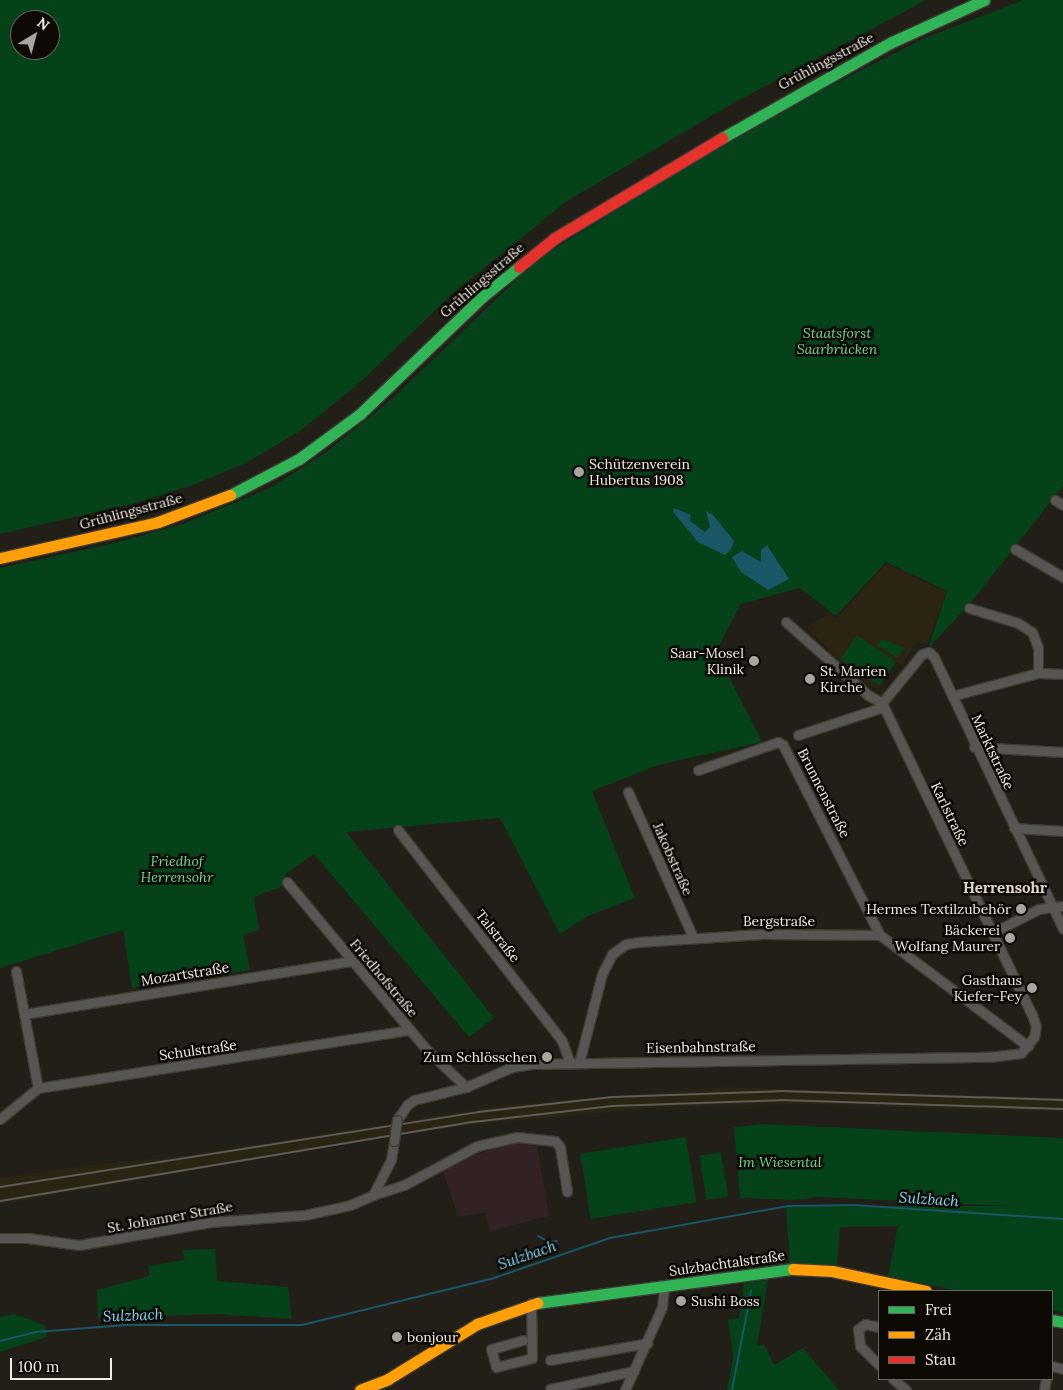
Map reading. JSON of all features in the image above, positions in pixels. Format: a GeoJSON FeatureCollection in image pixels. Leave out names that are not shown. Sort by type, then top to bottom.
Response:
{"type":"FeatureCollection","features":[{"type":"Feature","properties":{"kind":"main road"},"geometry":{"type":"LineString","coordinates":[[0,548],[155,512],[227,486],[285,456],[354,406],[477,288],[555,226],[672,153],[791,86],[959,0]]}},
{"type":"Feature","properties":{"kind":"main road","name":"Grühlingsstraße"},"geometry":{"type":"LineString","coordinates":[[0,558],[158,522],[214,502],[268,477],[306,454],[360,414],[482,297],[555,238],[804,89],[892,42],[984,0]]}},
{"type":"Feature","properties":{"kind":"main road","name":"Sulzbachtalstraße"},"geometry":{"type":"LineString","coordinates":[[360,1390],[388,1379],[477,1324],[532,1303],[813,1269],[921,1290]]}},
{"type":"Feature","properties":{"kind":"street"},"geometry":{"type":"LineString","coordinates":[[1015,549],[1063,577]]}},
{"type":"Feature","properties":{"kind":"street"},"geometry":{"type":"LineString","coordinates":[[969,608],[1018,623],[1032,632],[1038,648],[1038,673]]}},
{"type":"Feature","properties":{"kind":"street"},"geometry":{"type":"LineString","coordinates":[[786,622],[868,695],[883,705]]}},
{"type":"Feature","properties":{"kind":"street","name":"Marktstraße"},"geometry":{"type":"LineString","coordinates":[[883,705],[922,654],[929,652],[942,668],[974,747],[1063,929]]}},
{"type":"Feature","properties":{"kind":"street"},"geometry":{"type":"LineString","coordinates":[[952,696],[1038,673],[1063,674]]}},
{"type":"Feature","properties":{"kind":"street"},"geometry":{"type":"LineString","coordinates":[[798,735],[883,705]]}},
{"type":"Feature","properties":{"kind":"street","name":"Karlstraße"},"geometry":{"type":"LineString","coordinates":[[883,705],[1036,1027],[1028,1046]]}},
{"type":"Feature","properties":{"kind":"street","name":"Brunnenstraße"},"geometry":{"type":"LineString","coordinates":[[698,770],[778,742],[783,744],[880,935]]}},
{"type":"Feature","properties":{"kind":"street"},"geometry":{"type":"LineString","coordinates":[[974,747],[1063,752]]}},
{"type":"Feature","properties":{"kind":"street","name":"Jakobstraße"},"geometry":{"type":"LineString","coordinates":[[628,792],[693,937]]}},
{"type":"Feature","properties":{"kind":"street"},"geometry":{"type":"LineString","coordinates":[[1014,828],[1063,831]]}},
{"type":"Feature","properties":{"kind":"street","name":"Talstraße"},"geometry":{"type":"LineString","coordinates":[[398,830],[562,1041],[574,1063]]}},
{"type":"Feature","properties":{"kind":"street","name":"Friedhofstraße"},"geometry":{"type":"LineString","coordinates":[[287,882],[410,1030],[466,1087]]}},
{"type":"Feature","properties":{"kind":"street"},"geometry":{"type":"LineString","coordinates":[[992,933],[1052,906],[1063,906]]}},
{"type":"Feature","properties":{"kind":"street"},"geometry":{"type":"LineString","coordinates":[[880,935],[1028,1046]]}},
{"type":"Feature","properties":{"kind":"street","name":"Bergstraße"},"geometry":{"type":"LineString","coordinates":[[574,1063],[602,974],[612,954],[626,944],[693,937],[880,935]]}},
{"type":"Feature","properties":{"kind":"street","name":"Mozartstraße"},"geometry":{"type":"LineString","coordinates":[[24,1014],[351,961]]}},
{"type":"Feature","properties":{"kind":"street"},"geometry":{"type":"LineString","coordinates":[[0,1119],[38,1088],[16,971]]}},
{"type":"Feature","properties":{"kind":"street","name":"Schulstraße"},"geometry":{"type":"LineString","coordinates":[[38,1088],[410,1030]]}},
{"type":"Feature","properties":{"kind":"street","name":"Eisenbahnstraße"},"geometry":{"type":"LineString","coordinates":[[373,1195],[391,1160],[397,1120],[407,1105],[414,1100],[466,1087],[512,1067],[574,1063],[989,1057],[1020,1053],[1028,1046]]}},
{"type":"Feature","properties":{"kind":"street","name":"St. Johanner Straße"},"geometry":{"type":"LineString","coordinates":[[0,1238],[28,1238],[79,1246],[211,1222],[317,1213],[350,1206],[373,1195],[404,1185],[477,1146],[517,1137],[555,1142],[560,1147],[567,1191]]}},
{"type":"Feature","properties":{"kind":"street"},"geometry":{"type":"LineString","coordinates":[[625,1390],[648,1343],[662,1307],[664,1286]]}},
{"type":"Feature","properties":{"kind":"street"},"geometry":{"type":"LineString","coordinates":[[523,1340],[491,1349],[496,1367],[532,1358],[532,1303]]}},
{"type":"Feature","properties":{"kind":"street"},"geometry":{"type":"LineString","coordinates":[[878,1327],[865,1324],[858,1329],[860,1346],[878,1364]]}},
{"type":"Feature","properties":{"kind":"street"},"geometry":{"type":"LineString","coordinates":[[550,1360],[648,1343]]}},
{"type":"Feature","properties":{"kind":"street"},"geometry":{"type":"LineString","coordinates":[[550,1389],[634,1371]]}},
{"type":"Feature","properties":{"kind":"street"},"geometry":{"type":"LineString","coordinates":[[894,1380],[906,1390]]}},
{"type":"Feature","properties":{"kind":"shaded area"},"geometry":{"type":"Polygon","coordinates":[[[886,564],[946,592],[927,645],[916,642],[902,665],[896,662],[878,690],[842,667],[836,656],[806,627],[829,614],[836,619],[886,564]]]}},
{"type":"Feature","properties":{"kind":"shaded area"},"geometry":{"type":"Polygon","coordinates":[[[726,1087],[1063,1098],[1063,1112],[806,1104],[663,1107],[471,1125],[405,1134],[0,1204],[0,1178],[98,1164],[184,1156],[499,1106],[726,1087]]]}},
{"type":"Feature","properties":{"kind":"shaded area"},"geometry":{"type":"Polygon","coordinates":[[[519,1143],[537,1146],[549,1216],[490,1231],[485,1213],[458,1217],[443,1171],[481,1153],[519,1143]]]}},
{"type":"Feature","properties":{"kind":"green space"},"geometry":{"type":"Polygon","coordinates":[[[0,0],[926,0],[730,105],[567,201],[453,293],[363,380],[300,431],[246,463],[193,485],[132,504],[0,534],[0,0]]]}},
{"type":"Feature","properties":{"kind":"green space","name":"Staatsforst Saarbrücken"},"geometry":{"type":"Polygon","coordinates":[[[1023,0],[1063,0],[1063,486],[973,600],[928,649],[947,591],[886,562],[836,616],[800,588],[741,604],[716,651],[762,742],[658,765],[592,791],[635,898],[588,916],[560,934],[500,818],[346,832],[494,1018],[469,1037],[314,854],[286,874],[281,887],[254,897],[259,930],[243,935],[250,970],[132,988],[123,930],[0,968],[0,568],[115,543],[183,524],[270,488],[325,453],[393,398],[538,259],[675,174],[820,91],[925,38],[1023,0]]]}},
{"type":"Feature","properties":{"kind":"green space"},"geometry":{"type":"Polygon","coordinates":[[[857,635],[896,662],[879,686],[840,659],[857,635]]]}},
{"type":"Feature","properties":{"kind":"green space"},"geometry":{"type":"Polygon","coordinates":[[[882,639],[905,648],[897,658],[877,645],[882,639]]]}},
{"type":"Feature","properties":{"kind":"green space","name":"Im Wiesental"},"geometry":{"type":"Polygon","coordinates":[[[764,1124],[1063,1138],[1063,1313],[1053,1310],[1053,1290],[954,1290],[888,1276],[898,1226],[840,1227],[837,1265],[790,1264],[786,1206],[1008,1206],[819,1197],[795,1200],[740,1198],[734,1127],[764,1124]]]}},
{"type":"Feature","properties":{"kind":"green space"},"geometry":{"type":"Polygon","coordinates":[[[686,1137],[696,1202],[591,1219],[580,1154],[686,1137]]]}},
{"type":"Feature","properties":{"kind":"green space"},"geometry":{"type":"Polygon","coordinates":[[[721,1152],[728,1196],[706,1200],[699,1155],[721,1152]]]}},
{"type":"Feature","properties":{"kind":"green space"},"geometry":{"type":"Polygon","coordinates":[[[215,1249],[217,1281],[288,1287],[292,1319],[216,1314],[98,1318],[97,1290],[149,1276],[149,1266],[185,1260],[183,1250],[215,1249]]]}},
{"type":"Feature","properties":{"kind":"green space"},"geometry":{"type":"Polygon","coordinates":[[[768,1280],[757,1346],[764,1344],[774,1365],[803,1348],[839,1390],[727,1390],[733,1358],[728,1319],[739,1318],[744,1283],[768,1280]]]}},
{"type":"Feature","properties":{"kind":"green space"},"geometry":{"type":"Polygon","coordinates":[[[14,1314],[45,1325],[47,1337],[0,1352],[0,1317],[14,1314]]]}},
{"type":"Feature","properties":{"kind":"water"},"geometry":{"type":"Polygon","coordinates":[[[674,508],[691,515],[690,521],[705,532],[710,527],[706,511],[713,515],[734,541],[731,549],[725,555],[698,542],[673,512],[674,508]]]}},
{"type":"Feature","properties":{"kind":"water"},"geometry":{"type":"Polygon","coordinates":[[[767,545],[789,579],[768,590],[741,572],[732,557],[742,551],[761,562],[761,550],[767,545]]]}},
{"type":"Feature","properties":{"kind":"waterway","name":"Sulzbach"},"geometry":{"type":"LineString","coordinates":[[0,1341],[35,1332],[127,1325],[302,1325],[491,1279],[610,1238],[788,1206],[853,1205],[1063,1219]]}},
{"type":"Feature","properties":{"kind":"waterway"},"geometry":{"type":"LineString","coordinates":[[538,1236],[549,1242],[557,1241]]}},
{"type":"Feature","properties":{"kind":"waterway"},"geometry":{"type":"LineString","coordinates":[[732,1390],[751,1291]]}},
{"type":"Feature","properties":{"kind":"railway"},"geometry":{"type":"LineString","coordinates":[[0,1187],[478,1112],[612,1097],[780,1091],[1063,1100]]}},
{"type":"Feature","properties":{"kind":"railway"},"geometry":{"type":"LineString","coordinates":[[0,1201],[473,1122],[612,1106],[780,1100],[1063,1109]]}},
{"type":"Feature","properties":{"kind":"traffic: fast"},"geometry":{"type":"LineString","coordinates":[[722,138],[892,42],[984,0]]}},
{"type":"Feature","properties":{"kind":"traffic: fast"},"geometry":{"type":"LineString","coordinates":[[230,495],[299,459],[360,414],[482,297],[519,267]]}},
{"type":"Feature","properties":{"kind":"traffic: fast"},"geometry":{"type":"LineString","coordinates":[[537,1303],[793,1269]]}},
{"type":"Feature","properties":{"kind":"traffic: fast"},"geometry":{"type":"LineString","coordinates":[[1053,1320],[1063,1322]]}},
{"type":"Feature","properties":{"kind":"traffic: slow"},"geometry":{"type":"LineString","coordinates":[[0,558],[158,522],[230,495]]}},
{"type":"Feature","properties":{"kind":"traffic: slow"},"geometry":{"type":"LineString","coordinates":[[793,1269],[832,1271],[921,1290]]}},
{"type":"Feature","properties":{"kind":"traffic: slow"},"geometry":{"type":"LineString","coordinates":[[360,1390],[388,1379],[477,1324],[537,1303]]}},
{"type":"Feature","properties":{"kind":"traffic: jam"},"geometry":{"type":"LineString","coordinates":[[519,267],[555,238],[722,138]]}},
{"type":"Feature","properties":{"kind":"place","name":"Schützenverein Hubertus 1908"},"geometry":{"type":"Point","coordinates":[579,472]}},
{"type":"Feature","properties":{"kind":"place","name":"Saar-Mosel Klinik"},"geometry":{"type":"Point","coordinates":[754,661]}},
{"type":"Feature","properties":{"kind":"place","name":"St. Marien Kirche"},"geometry":{"type":"Point","coordinates":[810,679]}},
{"type":"Feature","properties":{"kind":"place","name":"Hermes Textilzubehör"},"geometry":{"type":"Point","coordinates":[1021,909]}},
{"type":"Feature","properties":{"kind":"place","name":"Bäckerei Wolfang Maurer"},"geometry":{"type":"Point","coordinates":[1010,938]}},
{"type":"Feature","properties":{"kind":"place","name":"Gasthaus Kiefer-Fey"},"geometry":{"type":"Point","coordinates":[1032,988]}},
{"type":"Feature","properties":{"kind":"place","name":"Zum Schlösschen"},"geometry":{"type":"Point","coordinates":[547,1057]}},
{"type":"Feature","properties":{"kind":"place","name":"Sushi Boss"},"geometry":{"type":"Point","coordinates":[681,1301]}},
{"type":"Feature","properties":{"kind":"place","name":"bonjour"},"geometry":{"type":"Point","coordinates":[397,1337]}},
{"type":"Feature","properties":{"kind":"district","name":"Herrensohr"},"geometry":{"type":"Point","coordinates":[1005,888]}},
{"type":"Feature","properties":{"kind":"park label","name":"Friedhof Herrensohr"},"geometry":{"type":"Point","coordinates":[177,870]}}]}
